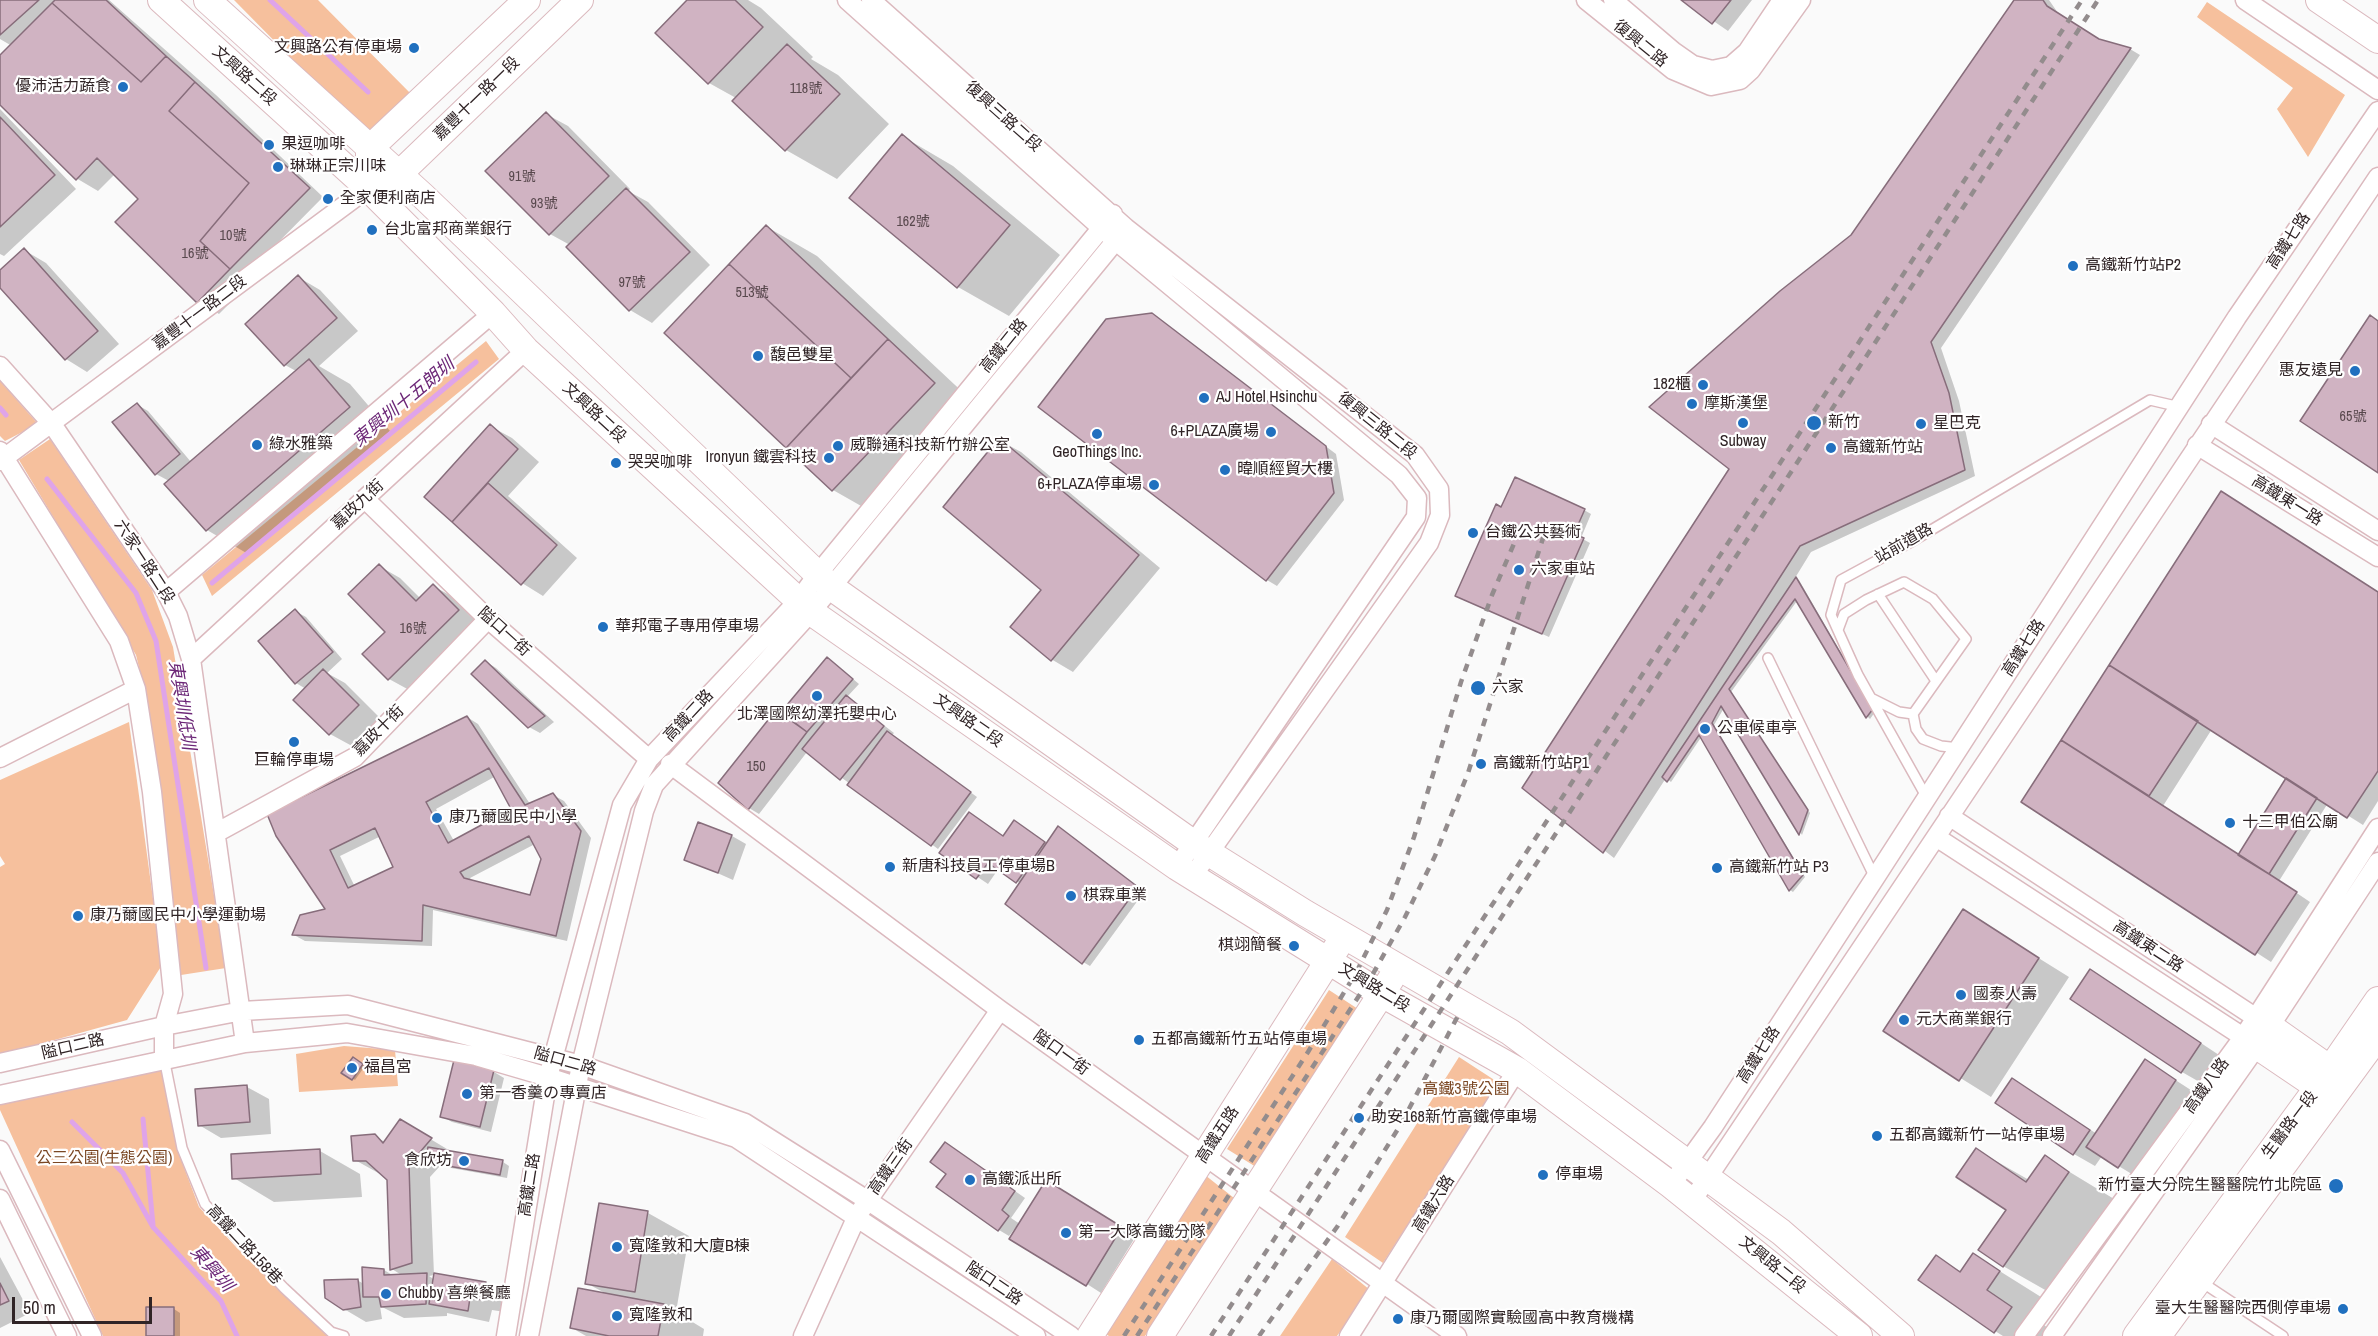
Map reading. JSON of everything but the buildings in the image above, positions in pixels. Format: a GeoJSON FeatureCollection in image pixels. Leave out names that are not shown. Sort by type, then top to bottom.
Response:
{"type":"FeatureCollection","features":[{"type":"Feature","properties":{"kind":"street","name":"文興路二段"},"geometry":{"type":"LineString","coordinates":[[161,0],[368,188],[493,313],[526,350],[804,607],[1185,872],[1380,993],[1517,1070],[1692,1201],[1859,1336]]}},
{"type":"Feature","properties":{"kind":"street","name":"文興路二段"},"geometry":{"type":"LineString","coordinates":[[207,0],[399,174],[824,581],[1201,848],[1287,902],[1345,933],[1510,1032],[1781,1232],[1901,1336]]}},
{"type":"Feature","properties":{"kind":"street"},"geometry":{"type":"LineString","coordinates":[[368,188],[369,149],[527,0]]}},
{"type":"Feature","properties":{"kind":"street","name":"嘉豐十一路一段"},"geometry":{"type":"LineString","coordinates":[[368,188],[399,174],[580,0]]}},
{"type":"Feature","properties":{"kind":"street","name":"復興三路二段"},"geometry":{"type":"LineString","coordinates":[[847,0],[1108,221]]}},
{"type":"Feature","properties":{"kind":"street","name":"復興三路二段"},"geometry":{"type":"LineString","coordinates":[[871,0],[1121,235],[1399,475],[1417,498],[1416,517],[1185,872]]}},
{"type":"Feature","properties":{"kind":"street","name":"復興二路"},"geometry":{"type":"LineString","coordinates":[[1587,0],[1673,70],[1711,86],[1740,80],[1750,70],[1801,0]]}},
{"type":"Feature","properties":{"kind":"street","name":"復興二路"},"geometry":{"type":"LineString","coordinates":[[1613,0],[1673,51],[1693,65],[1712,70],[1731,66],[1747,52],[1782,0]]}},
{"type":"Feature","properties":{"kind":"street"},"geometry":{"type":"LineString","coordinates":[[2245,0],[2378,90]]}},
{"type":"Feature","properties":{"kind":"street"},"geometry":{"type":"LineString","coordinates":[[2319,0],[2378,40]]}},
{"type":"Feature","properties":{"kind":"street","name":"高鐵七路"},"geometry":{"type":"LineString","coordinates":[[1671,1185],[1875,878],[2180,407],[2378,111]]}},
{"type":"Feature","properties":{"kind":"street","name":"高鐵七路"},"geometry":{"type":"LineString","coordinates":[[1692,1201],[2378,177]]}},
{"type":"Feature","properties":{"kind":"street","name":"嘉豐十一路二段"},"geometry":{"type":"LineString","coordinates":[[2,456],[52,424],[368,188]]}},
{"type":"Feature","properties":{"kind":"street","name":"高鐵二路"},"geometry":{"type":"LineString","coordinates":[[529,1336],[581,1065],[644,811],[654,785],[804,607],[1108,221]]}},
{"type":"Feature","properties":{"kind":"street","name":"復興三路二段"},"geometry":{"type":"LineString","coordinates":[[1121,235],[1416,455],[1439,489],[1440,515],[1429,543],[1201,848]]}},
{"type":"Feature","properties":{"kind":"street","name":"高鐵二路"},"geometry":{"type":"LineString","coordinates":[[824,581],[1121,235]]}},
{"type":"Feature","properties":{"kind":"street"},"geometry":{"type":"LineString","coordinates":[[166,591],[493,313]]}},
{"type":"Feature","properties":{"kind":"street","name":"嘉政九街"},"geometry":{"type":"LineString","coordinates":[[191,659],[526,350]]}},
{"type":"Feature","properties":{"kind":"street","name":"六家一路二段"},"geometry":{"type":"LineString","coordinates":[[0,366],[52,424],[166,591],[178,616],[191,659],[206,783],[216,833],[245,1043]]}},
{"type":"Feature","properties":{"kind":"street","name":"高鐵東一路"},"geometry":{"type":"LineString","coordinates":[[2211,424],[2378,531]]}},
{"type":"Feature","properties":{"kind":"street","name":"高鐵東一路"},"geometry":{"type":"LineString","coordinates":[[2197,445],[2378,557]]}},
{"type":"Feature","properties":{"kind":"street"},"geometry":{"type":"LineString","coordinates":[[2,456],[119,641],[136,689],[160,862],[173,994],[164,1026],[164,1058]]}},
{"type":"Feature","properties":{"kind":"street","name":"隘口一街"},"geometry":{"type":"LineString","coordinates":[[365,498],[488,619],[649,759]]}},
{"type":"Feature","properties":{"kind":"street","name":"高鐵二路"},"geometry":{"type":"LineString","coordinates":[[506,1336],[548,1077],[622,805],[649,759],[804,607]]}},
{"type":"Feature","properties":{"kind":"street","name":"嘉政十街"},"geometry":{"type":"LineString","coordinates":[[216,833],[355,757],[488,619]]}},
{"type":"Feature","properties":{"kind":"street"},"geometry":{"type":"LineString","coordinates":[[0,758],[136,689]]}},
{"type":"Feature","properties":{"kind":"street","name":"隘口一街"},"geometry":{"type":"LineString","coordinates":[[670,764],[1000,1010],[1253,1188],[1383,1285],[1457,1336]]}},
{"type":"Feature","properties":{"kind":"street","name":"高鐵東二路"},"geometry":{"type":"LineString","coordinates":[[1950,816],[2332,1083]]}},
{"type":"Feature","properties":{"kind":"street","name":"高鐵八路"},"geometry":{"type":"LineString","coordinates":[[2052,1336],[2256,1031],[2378,828]]}},
{"type":"Feature","properties":{"kind":"street","name":"高鐵東二路"},"geometry":{"type":"LineString","coordinates":[[1936,837],[2256,1031]]}},
{"type":"Feature","properties":{"kind":"street","name":"高鐵八路"},"geometry":{"type":"LineString","coordinates":[[2024,1336],[2256,1031],[2378,862]]}},
{"type":"Feature","properties":{"kind":"street","name":"高鐵五路"},"geometry":{"type":"LineString","coordinates":[[1090,1336],[1345,933]]}},
{"type":"Feature","properties":{"kind":"street"},"geometry":{"type":"LineString","coordinates":[[1160,1336],[1253,1188],[1380,993],[1400,967]]}},
{"type":"Feature","properties":{"kind":"street","name":"生醫路一段"},"geometry":{"type":"LineString","coordinates":[[2136,1336],[2191,1275],[2332,1083],[2378,1000]]}},
{"type":"Feature","properties":{"kind":"street","name":"隘口二路"},"geometry":{"type":"LineString","coordinates":[[0,1063],[242,1011],[348,1005],[581,1065],[745,1123],[867,1200],[1071,1336]]}},
{"type":"Feature","properties":{"kind":"street","name":"高鐵三街"},"geometry":{"type":"LineString","coordinates":[[803,1336],[857,1216],[1000,1010]]}},
{"type":"Feature","properties":{"kind":"street","name":"隘口二路"},"geometry":{"type":"LineString","coordinates":[[0,1095],[164,1058],[245,1043],[346,1033],[476,1056],[736,1138],[1036,1336]]}},
{"type":"Feature","properties":{"kind":"street","name":"生醫路一段"},"geometry":{"type":"LineString","coordinates":[[2332,1083],[2378,1036]]}},
{"type":"Feature","properties":{"kind":"street","name":"高鐵六路"},"geometry":{"type":"LineString","coordinates":[[1349,1336],[1517,1070]]}},
{"type":"Feature","properties":{"kind":"street"},"geometry":{"type":"LineString","coordinates":[[0,1150],[92,1336]]}},
{"type":"Feature","properties":{"kind":"street"},"geometry":{"type":"LineString","coordinates":[[0,1199],[67,1336]]}},
{"type":"Feature","properties":{"kind":"street","name":"生醫路一段"},"geometry":{"type":"LineString","coordinates":[[2158,1336],[2191,1275]]}},
{"type":"Feature","properties":{"kind":"lane","name":"站前道路"},"geometry":{"type":"LineString","coordinates":[[1927,798],[1871,698],[1831,615],[1841,580],[1911,542],[2150,400],[2180,407]]}},
{"type":"Feature","properties":{"kind":"lane"},"geometry":{"type":"LineString","coordinates":[[1838,630],[1844,614],[1904,582],[1933,599],[1966,639],[1913,714],[1916,729],[1923,739],[1941,746],[1959,748]]}},
{"type":"Feature","properties":{"kind":"lane"},"geometry":{"type":"LineString","coordinates":[[1878,594],[1936,681]]}},
{"type":"Feature","properties":{"kind":"lane"},"geometry":{"type":"LineString","coordinates":[[1768,658],[1875,878]]}},
{"type":"Feature","properties":{"kind":"lane"},"geometry":{"type":"LineString","coordinates":[[1871,698],[1899,712],[1913,714]]}},
{"type":"Feature","properties":{"kind":"lane","name":"高鐵二路158巷"},"geometry":{"type":"LineString","coordinates":[[164,1058],[182,1148],[205,1204],[284,1288],[331,1332],[344,1336]]}},
{"type":"Feature","properties":{"kind":"lane"},"geometry":{"type":"LineString","coordinates":[[2191,1275],[2283,1336]]}},
{"type":"Feature","properties":{"kind":"green space"},"geometry":{"type":"Polygon","coordinates":[[[234,0],[318,0],[413,96],[370,138],[234,0]]]}},
{"type":"Feature","properties":{"kind":"green space"},"geometry":{"type":"Polygon","coordinates":[[[2207,2],[2345,95],[2308,157],[2277,109],[2293,88],[2197,17],[2207,2]]]}},
{"type":"Feature","properties":{"kind":"green space"},"geometry":{"type":"Polygon","coordinates":[[[486,341],[499,359],[212,596],[202,575],[486,341]]]}},
{"type":"Feature","properties":{"kind":"green space"},"geometry":{"type":"Polygon","coordinates":[[[0,381],[38,424],[5,441],[0,436],[0,381]]]}},
{"type":"Feature","properties":{"kind":"green space"},"geometry":{"type":"Polygon","coordinates":[[[50,439],[152,590],[173,647],[226,968],[181,975],[148,704],[136,655],[19,460],[50,439]]]}},
{"type":"Feature","properties":{"kind":"green space","name":"康乃薾國民中小學運動場"},"geometry":{"type":"Polygon","coordinates":[[[129,722],[162,965],[127,1020],[0,1055],[0,867],[5,864],[0,856],[0,780],[129,722]]]}},
{"type":"Feature","properties":{"kind":"green space"},"geometry":{"type":"Polygon","coordinates":[[[1329,990],[1358,1009],[1256,1167],[1227,1149],[1329,990]]]}},
{"type":"Feature","properties":{"kind":"green space"},"geometry":{"type":"Polygon","coordinates":[[[344,1046],[395,1050],[398,1086],[299,1092],[296,1054],[344,1046]]]}},
{"type":"Feature","properties":{"kind":"green space","name":"高鐵3號公園"},"geometry":{"type":"Polygon","coordinates":[[[1459,1057],[1499,1083],[1383,1263],[1345,1237],[1459,1057]]]}},
{"type":"Feature","properties":{"kind":"green space","name":"公三公園(生態公園)"},"geometry":{"type":"Polygon","coordinates":[[[161,1066],[177,1149],[199,1207],[237,1248],[327,1336],[103,1336],[0,1110],[0,1101],[161,1066]]]}},
{"type":"Feature","properties":{"kind":"green space"},"geometry":{"type":"Polygon","coordinates":[[[1205,1175],[1234,1198],[1145,1336],[1109,1336],[1104,1333],[1205,1175]]]}},
{"type":"Feature","properties":{"kind":"green space"},"geometry":{"type":"Polygon","coordinates":[[[1332,1259],[1370,1290],[1337,1336],[1280,1336],[1332,1259]]]}},
{"type":"Feature","properties":{"kind":"waterway","name":"東興圳十五朗圳"},"geometry":{"type":"LineString","coordinates":[[270,0],[368,92]]}},
{"type":"Feature","properties":{"kind":"waterway","name":"東興圳十五朗圳"},"geometry":{"type":"LineString","coordinates":[[212,583],[476,362]]}},
{"type":"Feature","properties":{"kind":"waterway","name":"東興圳低圳"},"geometry":{"type":"LineString","coordinates":[[0,408],[6,415]]}},
{"type":"Feature","properties":{"kind":"waterway","name":"東興圳低圳"},"geometry":{"type":"LineString","coordinates":[[47,479],[136,593],[156,641],[206,968]]}},
{"type":"Feature","properties":{"kind":"waterway","name":"東興圳低圳"},"geometry":{"type":"LineString","coordinates":[[143,1119],[153,1225]]}},
{"type":"Feature","properties":{"kind":"waterway","name":"東興圳"},"geometry":{"type":"LineString","coordinates":[[72,1122],[123,1173],[153,1227],[221,1301],[237,1336]]}},
{"type":"Feature","properties":{"kind":"railway"},"geometry":{"type":"LineString","coordinates":[[1211,1336],[2082,0]]}},
{"type":"Feature","properties":{"kind":"railway"},"geometry":{"type":"LineString","coordinates":[[1229,1336],[2098,0]]}},
{"type":"Feature","properties":{"kind":"railway"},"geometry":{"type":"LineString","coordinates":[[1124,1336],[1308,1052],[1357,971],[1387,910],[1414,837],[1461,682],[1492,595],[1522,525]]}},
{"type":"Feature","properties":{"kind":"railway"},"geometry":{"type":"LineString","coordinates":[[1137,1336],[1370,979],[1405,917],[1435,856],[1468,773],[1544,535]]}},
{"type":"Feature","properties":{"kind":"railway"},"geometry":{"type":"LineString","coordinates":[[1259,1336],[1337,1227],[1367,1179],[1401,1124],[1460,1012]]}},
{"type":"Feature","properties":{"kind":"place","name":"文興路公有停車場"},"geometry":{"type":"Point","coordinates":[414,48]}},
{"type":"Feature","properties":{"kind":"place","name":"優沛活力蔬食"},"geometry":{"type":"Point","coordinates":[123,87]}},
{"type":"Feature","properties":{"kind":"place","name":"果逗咖啡"},"geometry":{"type":"Point","coordinates":[269,145]}},
{"type":"Feature","properties":{"kind":"place","name":"琳琳正宗川味"},"geometry":{"type":"Point","coordinates":[278,167]}},
{"type":"Feature","properties":{"kind":"place","name":"全家便利商店"},"geometry":{"type":"Point","coordinates":[328,199]}},
{"type":"Feature","properties":{"kind":"place","name":"台北富邦商業銀行"},"geometry":{"type":"Point","coordinates":[372,230]}},
{"type":"Feature","properties":{"kind":"place","name":"高鐵新竹站P2"},"geometry":{"type":"Point","coordinates":[2073,266]}},
{"type":"Feature","properties":{"kind":"place","name":"馥邑雙星"},"geometry":{"type":"Point","coordinates":[758,356]}},
{"type":"Feature","properties":{"kind":"place","name":"惠友遠見"},"geometry":{"type":"Point","coordinates":[2355,371]}},
{"type":"Feature","properties":{"kind":"place","name":"182櫃"},"geometry":{"type":"Point","coordinates":[1703,385]}},
{"type":"Feature","properties":{"kind":"place","name":"AJ Hotel Hsinchu"},"geometry":{"type":"Point","coordinates":[1204,398]}},
{"type":"Feature","properties":{"kind":"place","name":"摩斯漢堡"},"geometry":{"type":"Point","coordinates":[1692,404]}},
{"type":"Feature","properties":{"kind":"place","name":"Subway"},"geometry":{"type":"Point","coordinates":[1743,423]}},
{"type":"Feature","properties":{"kind":"place","name":"新竹"},"geometry":{"type":"Point","coordinates":[1814,423]}},
{"type":"Feature","properties":{"kind":"place","name":"星巴克"},"geometry":{"type":"Point","coordinates":[1921,424]}},
{"type":"Feature","properties":{"kind":"place","name":"6+PLAZA廣場"},"geometry":{"type":"Point","coordinates":[1271,432]}},
{"type":"Feature","properties":{"kind":"place","name":"GeoThings Inc."},"geometry":{"type":"Point","coordinates":[1097,434]}},
{"type":"Feature","properties":{"kind":"place","name":"綠水雅築"},"geometry":{"type":"Point","coordinates":[257,445]}},
{"type":"Feature","properties":{"kind":"place","name":"威聯通科技新竹辦公室"},"geometry":{"type":"Point","coordinates":[838,446]}},
{"type":"Feature","properties":{"kind":"place","name":"高鐵新竹站"},"geometry":{"type":"Point","coordinates":[1831,448]}},
{"type":"Feature","properties":{"kind":"place","name":"Ironyun 鐵雲科技"},"geometry":{"type":"Point","coordinates":[829,458]}},
{"type":"Feature","properties":{"kind":"place","name":"哭哭咖啡"},"geometry":{"type":"Point","coordinates":[616,463]}},
{"type":"Feature","properties":{"kind":"place","name":"暐順經貿大樓"},"geometry":{"type":"Point","coordinates":[1225,470]}},
{"type":"Feature","properties":{"kind":"place","name":"6+PLAZA停車場"},"geometry":{"type":"Point","coordinates":[1154,485]}},
{"type":"Feature","properties":{"kind":"place","name":"台鐵公共藝術"},"geometry":{"type":"Point","coordinates":[1473,533]}},
{"type":"Feature","properties":{"kind":"place","name":"六家車站"},"geometry":{"type":"Point","coordinates":[1519,570]}},
{"type":"Feature","properties":{"kind":"place","name":"華邦電子專用停車場"},"geometry":{"type":"Point","coordinates":[603,627]}},
{"type":"Feature","properties":{"kind":"place","name":"六家"},"geometry":{"type":"Point","coordinates":[1478,688]}},
{"type":"Feature","properties":{"kind":"place","name":"北澤國際幼澤托嬰中心"},"geometry":{"type":"Point","coordinates":[817,696]}},
{"type":"Feature","properties":{"kind":"place","name":"公車候車亭"},"geometry":{"type":"Point","coordinates":[1705,729]}},
{"type":"Feature","properties":{"kind":"place","name":"巨輪停車場"},"geometry":{"type":"Point","coordinates":[294,742]}},
{"type":"Feature","properties":{"kind":"place","name":"高鐵新竹站P1"},"geometry":{"type":"Point","coordinates":[1481,764]}},
{"type":"Feature","properties":{"kind":"place","name":"康乃薾國民中小學"},"geometry":{"type":"Point","coordinates":[437,818]}},
{"type":"Feature","properties":{"kind":"place","name":"十三甲伯公廟"},"geometry":{"type":"Point","coordinates":[2230,823]}},
{"type":"Feature","properties":{"kind":"place","name":"新唐科技員工停車場B"},"geometry":{"type":"Point","coordinates":[890,867]}},
{"type":"Feature","properties":{"kind":"place","name":"高鐵新竹站 P3"},"geometry":{"type":"Point","coordinates":[1717,868]}},
{"type":"Feature","properties":{"kind":"place","name":"棋霖車業"},"geometry":{"type":"Point","coordinates":[1071,896]}},
{"type":"Feature","properties":{"kind":"place","name":"康乃薾國民中小學運動場"},"geometry":{"type":"Point","coordinates":[78,916]}},
{"type":"Feature","properties":{"kind":"place","name":"棋翊簡餐"},"geometry":{"type":"Point","coordinates":[1294,946]}},
{"type":"Feature","properties":{"kind":"place","name":"國泰人壽"},"geometry":{"type":"Point","coordinates":[1961,995]}},
{"type":"Feature","properties":{"kind":"place","name":"元大商業銀行"},"geometry":{"type":"Point","coordinates":[1904,1020]}},
{"type":"Feature","properties":{"kind":"place","name":"五都高鐵新竹五站停車場"},"geometry":{"type":"Point","coordinates":[1139,1040]}},
{"type":"Feature","properties":{"kind":"place","name":"福昌宮"},"geometry":{"type":"Point","coordinates":[352,1068]}},
{"type":"Feature","properties":{"kind":"place","name":"第一香羹の專賣店"},"geometry":{"type":"Point","coordinates":[467,1094]}},
{"type":"Feature","properties":{"kind":"place","name":"助安168新竹高鐵停車場"},"geometry":{"type":"Point","coordinates":[1359,1118]}},
{"type":"Feature","properties":{"kind":"place","name":"五都高鐵新竹一站停車場"},"geometry":{"type":"Point","coordinates":[1877,1136]}},
{"type":"Feature","properties":{"kind":"place","name":"食欣坊"},"geometry":{"type":"Point","coordinates":[464,1161]}},
{"type":"Feature","properties":{"kind":"place","name":"停車場"},"geometry":{"type":"Point","coordinates":[1543,1175]}},
{"type":"Feature","properties":{"kind":"place","name":"高鐵派出所"},"geometry":{"type":"Point","coordinates":[970,1180]}},
{"type":"Feature","properties":{"kind":"place","name":"新竹臺大分院生醫醫院竹北院區"},"geometry":{"type":"Point","coordinates":[2336,1186]}},
{"type":"Feature","properties":{"kind":"place","name":"第一大隊高鐵分隊"},"geometry":{"type":"Point","coordinates":[1066,1233]}},
{"type":"Feature","properties":{"kind":"place","name":"寬隆敦和大廈B棟"},"geometry":{"type":"Point","coordinates":[617,1247]}},
{"type":"Feature","properties":{"kind":"place","name":"Chubby 喜樂餐廳"},"geometry":{"type":"Point","coordinates":[386,1294]}},
{"type":"Feature","properties":{"kind":"place","name":"臺大生醫醫院西側停車場"},"geometry":{"type":"Point","coordinates":[2343,1309]}},
{"type":"Feature","properties":{"kind":"place","name":"寬隆敦和"},"geometry":{"type":"Point","coordinates":[617,1316]}},
{"type":"Feature","properties":{"kind":"place","name":"康乃爾國際實驗國高中教育機構"},"geometry":{"type":"Point","coordinates":[1398,1319]}}]}
